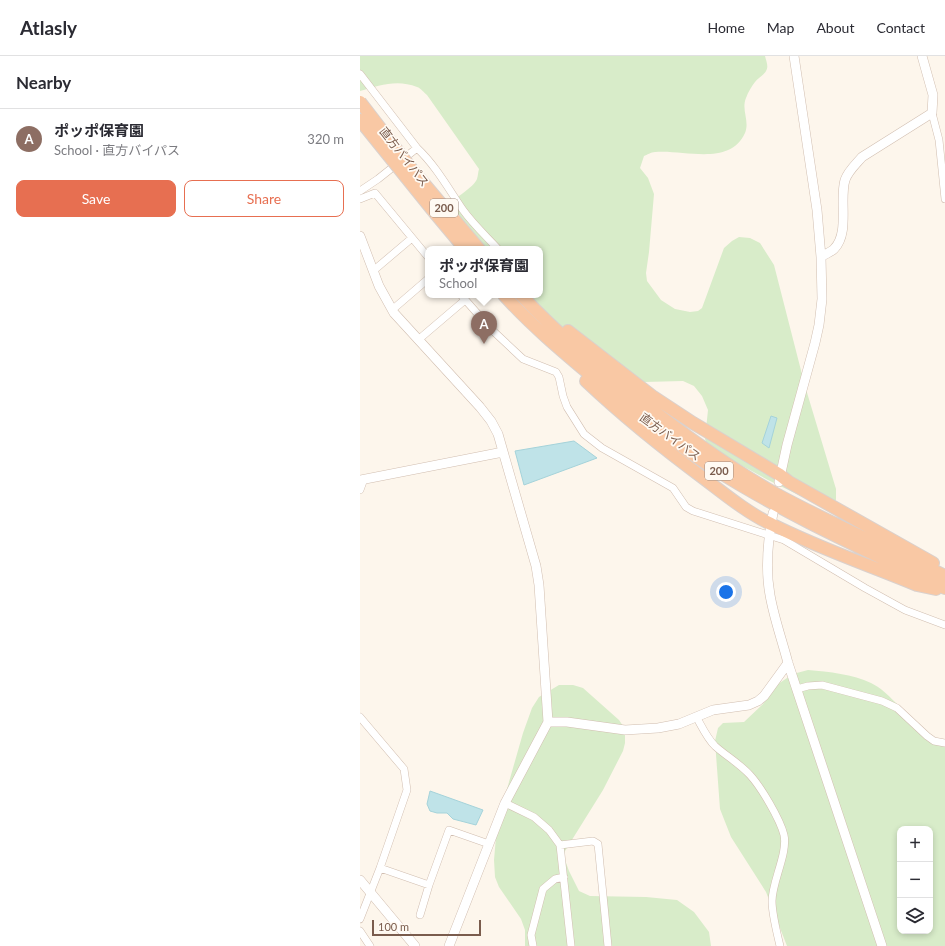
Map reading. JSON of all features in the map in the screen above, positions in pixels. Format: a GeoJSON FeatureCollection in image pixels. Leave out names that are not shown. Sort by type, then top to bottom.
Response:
{"type":"FeatureCollection","features":[{"type":"Feature","properties":{"kind":"highway","name":"直方バイパス"},"geometry":{"type":"LineString","coordinates":[[360,102],[435,213],[463,246]]}},
{"type":"Feature","properties":{"kind":"highway","name":"直方バイパス"},"geometry":{"type":"LineString","coordinates":[[360,120],[476,246]]}},
{"type":"Feature","properties":{"kind":"highway","name":"直方バイパス"},"geometry":{"type":"LineString","coordinates":[[507,298],[520,313],[572,360],[672,440],[718,470],[780,507],[945,589]]}},
{"type":"Feature","properties":{"kind":"highway","name":"直方バイパス"},"geometry":{"type":"LineString","coordinates":[[524,298],[580,352],[628,393],[730,466],[776,494],[945,576]]}},
{"type":"Feature","properties":{"kind":"highway"},"geometry":{"type":"LineString","coordinates":[[532,307],[551,318],[652,396],[780,479],[789,482],[864,525],[930,560],[945,572]]}},
{"type":"Feature","properties":{"kind":"highway"},"geometry":{"type":"LineString","coordinates":[[520,313],[535,333],[622,415],[732,500],[771,524],[808,541],[917,585],[945,589]]}},
{"type":"Feature","properties":{"kind":"street"},"geometry":{"type":"LineString","coordinates":[[780,479],[787,445],[815,343],[822,299],[821,257],[817,210],[794,56]]}},
{"type":"Feature","properties":{"kind":"street"},"geometry":{"type":"LineString","coordinates":[[922,56],[933,95],[932,114],[939,140],[945,199]]}},
{"type":"Feature","properties":{"kind":"street"},"geometry":{"type":"LineString","coordinates":[[360,74],[417,148],[428,158],[448,184],[464,210],[495,246]]}},
{"type":"Feature","properties":{"kind":"street"},"geometry":{"type":"LineString","coordinates":[[821,257],[834,249],[840,240],[842,231],[843,187],[846,177],[854,165],[862,157],[932,114]]}},
{"type":"Feature","properties":{"kind":"street"},"geometry":{"type":"LineString","coordinates":[[360,191],[378,179],[417,148]]}},
{"type":"Feature","properties":{"kind":"street"},"geometry":{"type":"LineString","coordinates":[[360,199],[375,193],[425,253]]}},
{"type":"Feature","properties":{"kind":"street"},"geometry":{"type":"LineString","coordinates":[[360,236],[379,286],[392,310],[480,407],[491,421],[498,434],[536,566],[539,586],[548,722],[505,802],[449,946]]}},
{"type":"Feature","properties":{"kind":"street"},"geometry":{"type":"LineString","coordinates":[[373,271],[412,238]]}},
{"type":"Feature","properties":{"kind":"street"},"geometry":{"type":"LineString","coordinates":[[392,310],[425,282]]}},
{"type":"Feature","properties":{"kind":"street"},"geometry":{"type":"LineString","coordinates":[[418,340],[462,298]]}},
{"type":"Feature","properties":{"kind":"street"},"geometry":{"type":"LineString","coordinates":[[464,298],[492,329],[523,359],[556,372],[559,377],[567,406],[584,434],[602,448],[673,488],[686,507],[693,511],[771,524],[784,540],[865,588],[906,610],[945,625]]}},
{"type":"Feature","properties":{"kind":"street"},"geometry":{"type":"LineString","coordinates":[[360,490],[362,479],[503,452]]}},
{"type":"Feature","properties":{"kind":"street"},"geometry":{"type":"LineString","coordinates":[[771,524],[767,564],[769,594],[788,663],[882,946]]}},
{"type":"Feature","properties":{"kind":"street"},"geometry":{"type":"LineString","coordinates":[[548,722],[567,722],[625,730],[658,728],[679,724],[697,718],[713,710],[749,705],[758,701],[764,696],[788,663]]}},
{"type":"Feature","properties":{"kind":"street"},"geometry":{"type":"LineString","coordinates":[[797,690],[808,686],[822,685],[882,701],[897,708],[934,741],[945,744]]}},
{"type":"Feature","properties":{"kind":"street"},"geometry":{"type":"LineString","coordinates":[[360,717],[404,769],[406,790],[380,868],[360,919]]}},
{"type":"Feature","properties":{"kind":"street"},"geometry":{"type":"LineString","coordinates":[[697,718],[708,738],[714,745],[750,774],[762,789],[784,836],[784,847],[772,901],[780,946]]}},
{"type":"Feature","properties":{"kind":"street"},"geometry":{"type":"LineString","coordinates":[[505,802],[534,817],[549,830],[560,845],[571,946]]}},
{"type":"Feature","properties":{"kind":"street"},"geometry":{"type":"LineString","coordinates":[[420,915],[448,830],[489,844]]}},
{"type":"Feature","properties":{"kind":"street"},"geometry":{"type":"LineString","coordinates":[[560,845],[593,841],[598,844],[608,946]]}},
{"type":"Feature","properties":{"kind":"street"},"geometry":{"type":"LineString","coordinates":[[380,868],[429,885]]}},
{"type":"Feature","properties":{"kind":"street"},"geometry":{"type":"LineString","coordinates":[[533,946],[531,935],[543,889],[555,879],[564,877]]}},
{"type":"Feature","properties":{"kind":"street"},"geometry":{"type":"LineString","coordinates":[[360,880],[415,946]]}},
{"type":"Feature","properties":{"kind":"street"},"geometry":{"type":"LineString","coordinates":[[360,931],[370,946]]}},
{"type":"Feature","properties":{"kind":"green space"},"geometry":{"type":"Polygon","coordinates":[[[360,56],[765,56],[767,69],[756,81],[746,98],[744,107],[747,124],[745,133],[738,143],[729,150],[717,153],[692,154],[655,152],[644,156],[640,168],[648,178],[654,194],[646,273],[647,281],[661,300],[675,309],[690,312],[698,311],[702,308],[724,248],[739,237],[750,238],[760,243],[774,265],[805,386],[836,489],[836,500],[832,503],[815,503],[768,480],[708,447],[705,439],[708,410],[702,396],[694,386],[683,381],[644,382],[631,384],[595,371],[511,298],[543,298],[543,246],[459,246],[447,205],[475,182],[479,169],[427,95],[420,88],[403,83],[381,85],[360,91],[360,56]]]}},
{"type":"Feature","properties":{"kind":"green space"},"geometry":{"type":"Polygon","coordinates":[[[808,670],[849,675],[864,680],[878,687],[887,694],[925,730],[945,744],[945,946],[787,946],[766,892],[731,837],[720,809],[715,741],[718,728],[723,723],[744,722],[763,704],[778,684],[793,674],[808,670]]]}},
{"type":"Feature","properties":{"kind":"green space"},"geometry":{"type":"Polygon","coordinates":[[[559,685],[573,685],[583,688],[619,720],[625,729],[625,743],[623,751],[603,790],[565,851],[565,860],[579,891],[590,896],[646,897],[677,900],[694,912],[709,932],[711,946],[525,946],[525,930],[521,919],[499,887],[495,877],[494,860],[496,837],[503,803],[523,733],[532,708],[539,697],[559,685]]]}},
{"type":"Feature","properties":{"kind":"water"},"geometry":{"type":"Polygon","coordinates":[[[771,416],[777,418],[769,448],[762,443],[771,416]]]}},
{"type":"Feature","properties":{"kind":"water"},"geometry":{"type":"Polygon","coordinates":[[[574,441],[597,458],[524,485],[515,451],[574,441]]]}},
{"type":"Feature","properties":{"kind":"water"},"geometry":{"type":"Polygon","coordinates":[[[430,791],[483,810],[476,825],[453,819],[447,813],[430,811],[427,804],[430,791]]]}},
{"type":"Feature","properties":{"kind":"place","name":"ポッポ保育園"},"geometry":{"type":"Point","coordinates":[484,344]}}]}
